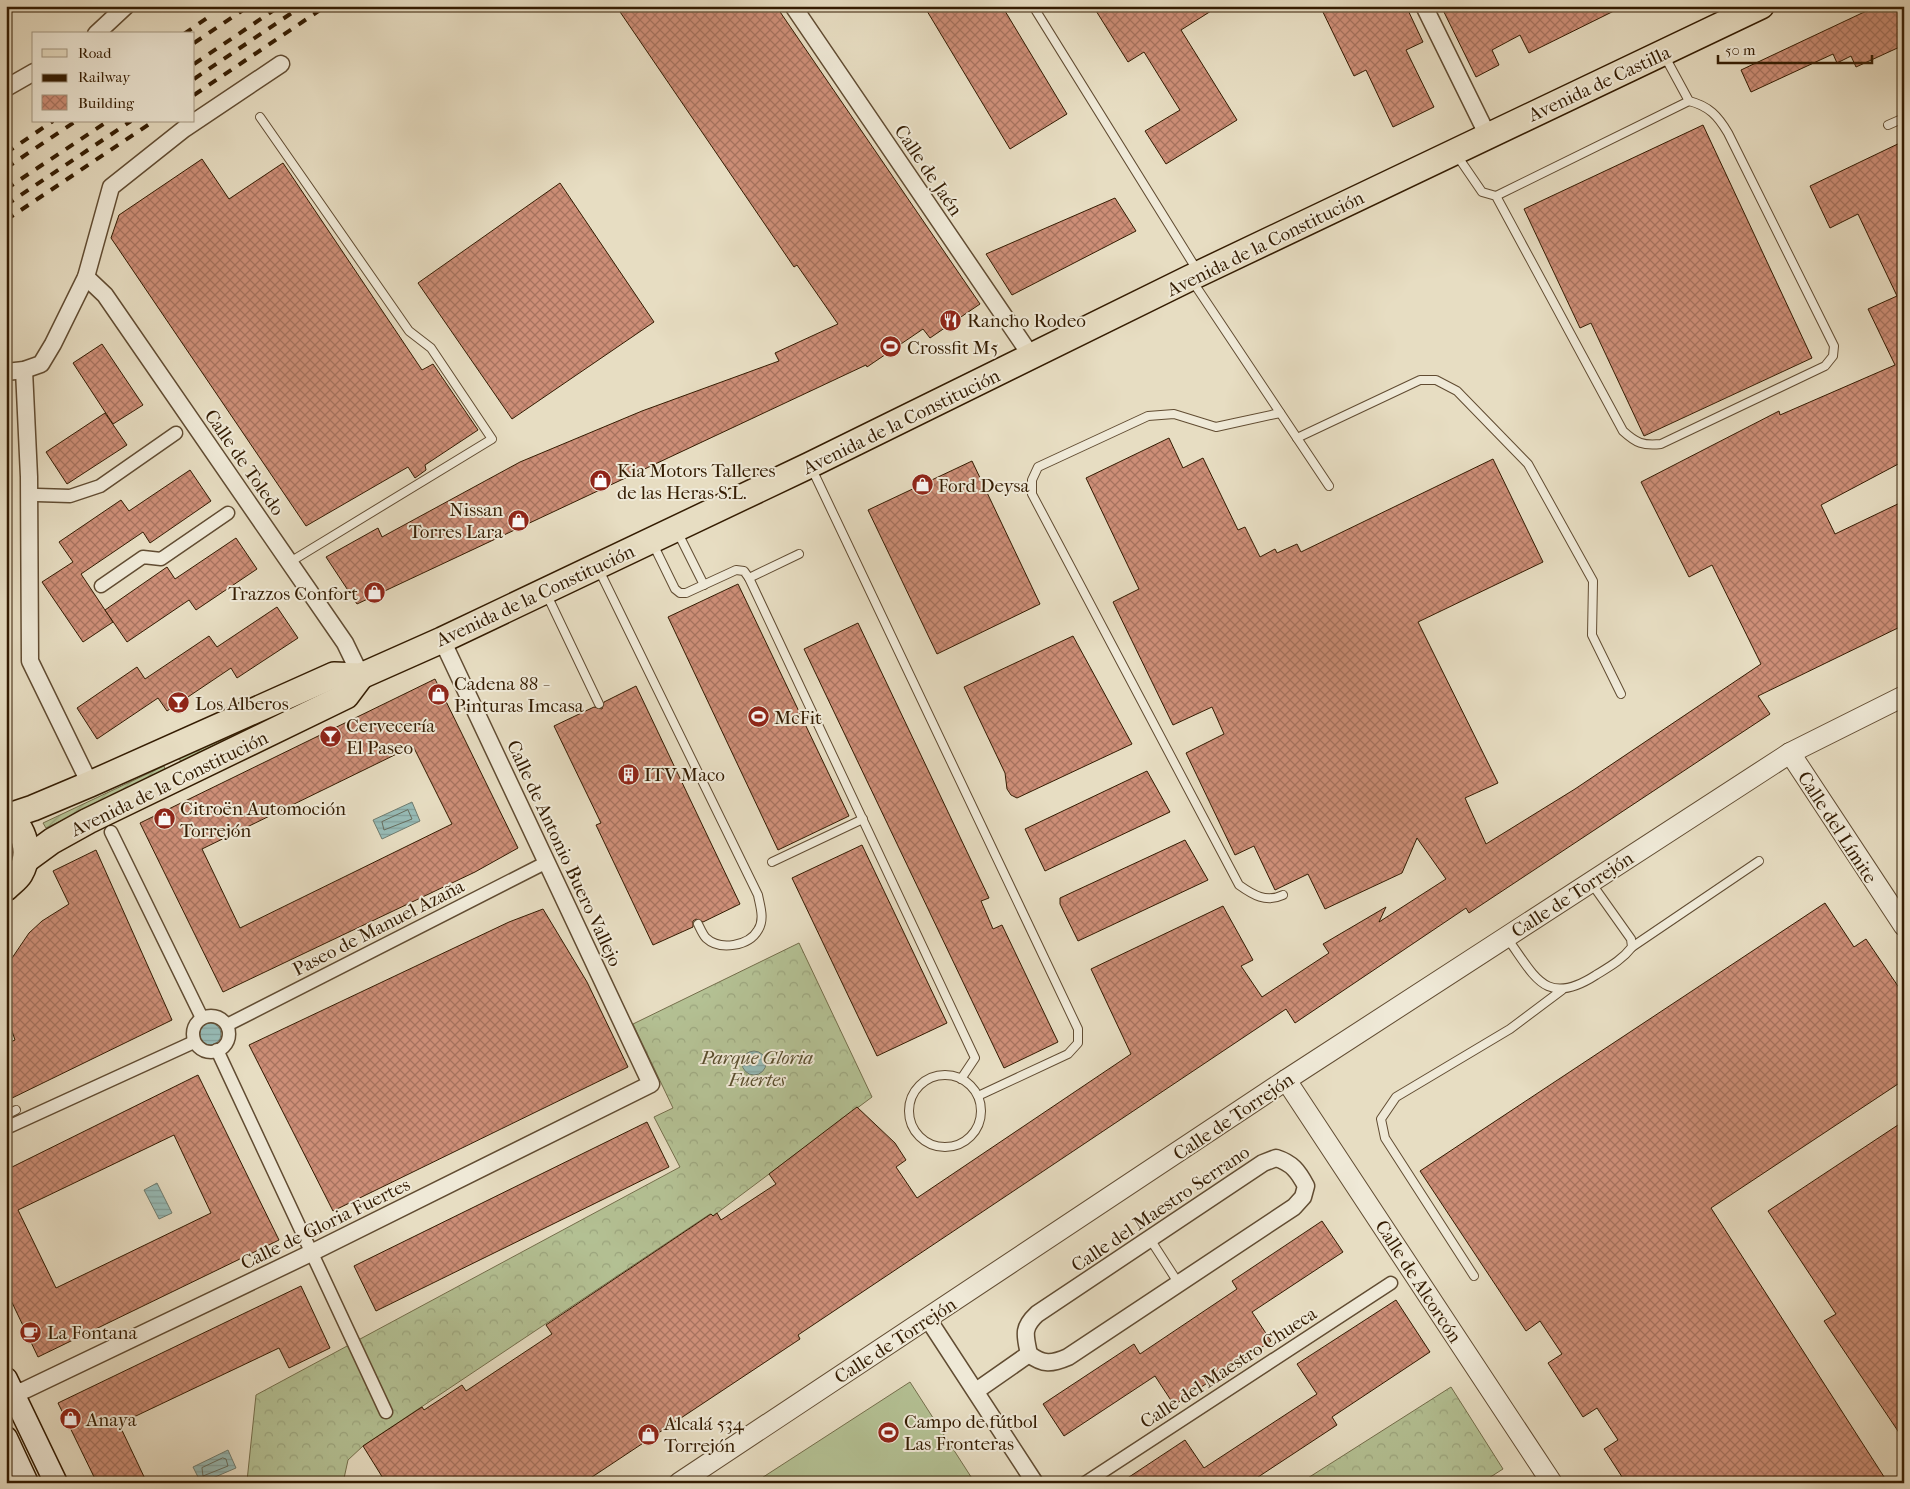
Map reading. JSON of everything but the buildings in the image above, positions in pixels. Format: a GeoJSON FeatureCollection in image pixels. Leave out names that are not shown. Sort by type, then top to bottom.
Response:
{"type":"FeatureCollection","features":[{"type":"Feature","properties":{"kind":"main road","name":"Avenida de Castilla"},"geometry":{"type":"LineString","coordinates":[[1446,156],[1761,6]]}},
{"type":"Feature","properties":{"kind":"main road","name":"Avenida de la Constitución"},"geometry":{"type":"LineString","coordinates":[[7,815],[33,808],[90,784],[334,675],[361,676],[442,640],[810,465],[1195,276],[1446,156]]}},
{"type":"Feature","properties":{"kind":"main road","name":"Avenida de la Constitución"},"geometry":{"type":"LineString","coordinates":[[26,860],[52,841],[88,821],[346,696],[361,676]]}},
{"type":"Feature","properties":{"kind":"main road"},"geometry":{"type":"LineString","coordinates":[[6,888],[20,875],[26,860],[26,846],[21,829],[7,815]]}},
{"type":"Feature","properties":{"kind":"main road"},"geometry":{"type":"LineString","coordinates":[[10,1386],[56,1483]]}},
{"type":"Feature","properties":{"kind":"main road"},"geometry":{"type":"LineString","coordinates":[[6,1438],[27,1483]]}},
{"type":"Feature","properties":{"kind":"street"},"geometry":{"type":"LineString","coordinates":[[98,32],[126,6]]}},
{"type":"Feature","properties":{"kind":"street","name":"Calle de Jaén"},"geometry":{"type":"LineString","coordinates":[[793,6],[1032,357]]}},
{"type":"Feature","properties":{"kind":"street"},"geometry":{"type":"LineString","coordinates":[[1424,6],[1488,136]]}},
{"type":"Feature","properties":{"kind":"street"},"geometry":{"type":"LineString","coordinates":[[195,122],[281,64]]}},
{"type":"Feature","properties":{"kind":"street"},"geometry":{"type":"LineString","coordinates":[[6,80],[30,74]]}},
{"type":"Feature","properties":{"kind":"street"},"geometry":{"type":"LineString","coordinates":[[6,88],[30,74]]}},
{"type":"Feature","properties":{"kind":"street"},"geometry":{"type":"LineString","coordinates":[[6,372],[24,370],[41,364],[86,276],[111,187],[194,122]]}},
{"type":"Feature","properties":{"kind":"street","name":"Calle de Toledo"},"geometry":{"type":"LineString","coordinates":[[86,276],[105,295],[290,562],[345,643],[361,676]]}},
{"type":"Feature","properties":{"kind":"street"},"geometry":{"type":"LineString","coordinates":[[24,370],[29,478],[30,661],[90,784]]}},
{"type":"Feature","properties":{"kind":"street"},"geometry":{"type":"LineString","coordinates":[[37,495],[70,496],[100,486],[176,433]]}},
{"type":"Feature","properties":{"kind":"street"},"geometry":{"type":"LineString","coordinates":[[101,586],[143,557],[161,559],[228,513]]}},
{"type":"Feature","properties":{"kind":"street","name":"Calle de Antonio Buero Vallejo"},"geometry":{"type":"LineString","coordinates":[[442,640],[651,1084]]}},
{"type":"Feature","properties":{"kind":"street","name":"Calle de Torrejón"},"geometry":{"type":"LineString","coordinates":[[679,1483],[1286,1080],[1790,753],[1904,696]]}},
{"type":"Feature","properties":{"kind":"street","name":"Calle del Límite"},"geometry":{"type":"LineString","coordinates":[[1790,753],[1904,926]]}},
{"type":"Feature","properties":{"kind":"street"},"geometry":{"type":"LineString","coordinates":[[111,832],[202,1018]]}},
{"type":"Feature","properties":{"kind":"street","name":"Paseo de Manuel Azaña"},"geometry":{"type":"LineString","coordinates":[[227,1025],[547,862]]}},
{"type":"Feature","properties":{"kind":"street"},"geometry":{"type":"LineString","coordinates":[[207,1016],[218,1017],[227,1025],[229,1031],[227,1043],[218,1050],[207,1051],[194,1042],[194,1026],[202,1018],[207,1016]]}},
{"type":"Feature","properties":{"kind":"street"},"geometry":{"type":"LineString","coordinates":[[6,1128],[194,1042]]}},
{"type":"Feature","properties":{"kind":"street"},"geometry":{"type":"LineString","coordinates":[[218,1050],[386,1412]]}},
{"type":"Feature","properties":{"kind":"street","name":"Calle de Alcorcón"},"geometry":{"type":"LineString","coordinates":[[1286,1080],[1552,1483]]}},
{"type":"Feature","properties":{"kind":"street","name":"Calle de Gloria Fuertes"},"geometry":{"type":"LineString","coordinates":[[10,1386],[25,1390],[311,1253],[651,1084]]}},
{"type":"Feature","properties":{"kind":"street","name":"Calle del Maestro Serrano"},"geometry":{"type":"LineString","coordinates":[[1276,1158],[1289,1162],[1299,1172],[1306,1186],[1303,1197],[1294,1207],[1179,1284],[1068,1357],[1054,1363],[1040,1362],[1029,1354],[1025,1336],[1027,1324],[1037,1314],[1263,1163],[1276,1158]]}},
{"type":"Feature","properties":{"kind":"street","name":"Calle del Maestro Chueca"},"geometry":{"type":"LineString","coordinates":[[1086,1483],[1391,1282]]}},
{"type":"Feature","properties":{"kind":"street"},"geometry":{"type":"LineString","coordinates":[[928,1319],[1035,1483]]}},
{"type":"Feature","properties":{"kind":"street"},"geometry":{"type":"LineString","coordinates":[[976,1391],[1029,1354]]}},
{"type":"Feature","properties":{"kind":"lane"},"geometry":{"type":"LineString","coordinates":[[1033,6],[1195,276],[1280,413],[1329,486]]}},
{"type":"Feature","properties":{"kind":"lane"},"geometry":{"type":"LineString","coordinates":[[1663,53],[1689,101]]}},
{"type":"Feature","properties":{"kind":"lane"},"geometry":{"type":"LineString","coordinates":[[1446,156],[1482,192],[1496,196],[1689,101],[1704,104],[1720,118],[1728,133],[1834,346],[1833,356],[1825,366],[1660,444],[1647,446],[1635,442],[1624,431],[1496,196]]}},
{"type":"Feature","properties":{"kind":"lane"},"geometry":{"type":"LineString","coordinates":[[260,117],[409,331],[431,348],[492,440],[290,562]]}},
{"type":"Feature","properties":{"kind":"lane"},"geometry":{"type":"LineString","coordinates":[[1888,125],[1904,118]]}},
{"type":"Feature","properties":{"kind":"lane"},"geometry":{"type":"LineString","coordinates":[[1297,438],[1420,380],[1436,380],[1457,391],[1528,464],[1593,581],[1592,635],[1622,694]]}},
{"type":"Feature","properties":{"kind":"lane"},"geometry":{"type":"LineString","coordinates":[[1280,413],[1216,427],[1174,414],[1148,416],[1038,467],[1032,480],[1032,494],[1239,885],[1256,897],[1276,898],[1283,895]]}},
{"type":"Feature","properties":{"kind":"lane"},"geometry":{"type":"LineString","coordinates":[[810,465],[1078,1029],[1078,1043],[1068,1054],[978,1096]]}},
{"type":"Feature","properties":{"kind":"lane"},"geometry":{"type":"LineString","coordinates":[[676,528],[704,585]]}},
{"type":"Feature","properties":{"kind":"lane"},"geometry":{"type":"LineString","coordinates":[[651,540],[675,589],[680,593],[686,593],[736,570],[744,571],[749,578],[975,1058],[961,1079]]}},
{"type":"Feature","properties":{"kind":"lane"},"geometry":{"type":"LineString","coordinates":[[749,578],[799,554]]}},
{"type":"Feature","properties":{"kind":"lane"},"geometry":{"type":"LineString","coordinates":[[597,566],[758,895],[762,914],[758,930],[747,940],[732,946],[718,945],[706,938],[698,924]]}},
{"type":"Feature","properties":{"kind":"lane"},"geometry":{"type":"LineString","coordinates":[[545,591],[599,704]]}},
{"type":"Feature","properties":{"kind":"lane"},"geometry":{"type":"LineString","coordinates":[[772,862],[863,819]]}},
{"type":"Feature","properties":{"kind":"lane"},"geometry":{"type":"LineString","coordinates":[[1506,937],[1537,979],[1553,989],[1562,990],[1581,985],[1623,958],[1632,947],[1759,861]]}},
{"type":"Feature","properties":{"kind":"lane"},"geometry":{"type":"LineString","coordinates":[[1591,882],[1631,939],[1632,947]]}},
{"type":"Feature","properties":{"kind":"lane"},"geometry":{"type":"LineString","coordinates":[[1474,1276],[1385,1138],[1380,1119],[1396,1097],[1510,1029],[1562,990]]}},
{"type":"Feature","properties":{"kind":"lane"},"geometry":{"type":"LineString","coordinates":[[950,1075],[961,1079],[971,1086],[978,1096],[981,1107],[980,1119],[976,1130],[968,1139],[958,1145],[934,1146],[919,1136],[910,1121],[909,1109],[911,1098],[917,1088],[927,1080],[938,1076],[950,1075]]}},
{"type":"Feature","properties":{"kind":"lane"},"geometry":{"type":"LineString","coordinates":[[6,1115],[16,1110]]}},
{"type":"Feature","properties":{"kind":"lane"},"geometry":{"type":"LineString","coordinates":[[1150,1239],[1179,1284]]}},
{"type":"Feature","properties":{"kind":"green space"},"geometry":{"type":"Polygon","coordinates":[[[320,691],[322,696],[181,762],[179,758],[320,691]]]}},
{"type":"Feature","properties":{"kind":"green space"},"geometry":{"type":"Polygon","coordinates":[[[164,766],[166,771],[46,828],[43,823],[164,766]]]}},
{"type":"Feature","properties":{"kind":"green space","name":"Parque Gloria Fuertes"},"geometry":{"type":"Polygon","coordinates":[[[799,943],[872,1097],[713,1216],[710,1214],[363,1446],[348,1460],[343,1483],[244,1483],[247,1481],[256,1395],[680,1167],[654,1117],[673,1108],[633,1024],[799,943]]]}},
{"type":"Feature","properties":{"kind":"green space","name":"Campo de fútbol Las Fronteras"},"geometry":{"type":"Polygon","coordinates":[[[910,1382],[975,1483],[754,1483],[910,1382]]]}},
{"type":"Feature","properties":{"kind":"green space"},"geometry":{"type":"Polygon","coordinates":[[[1451,1387],[1503,1469],[1481,1483],[1300,1483],[1451,1387]]]}},
{"type":"Feature","properties":{"kind":"water"},"geometry":{"type":"Polygon","coordinates":[[[412,802],[420,821],[382,839],[373,820],[412,802]]]}},
{"type":"Feature","properties":{"kind":"water"},"geometry":{"type":"Polygon","coordinates":[[[206,1023],[214,1023],[221,1030],[221,1038],[214,1045],[206,1045],[199,1038],[199,1030],[206,1023]]]}},
{"type":"Feature","properties":{"kind":"water"},"geometry":{"type":"Polygon","coordinates":[[[754,1051],[759,1052],[765,1058],[765,1068],[759,1074],[754,1075],[749,1074],[743,1068],[742,1063],[743,1058],[749,1052],[754,1051]]]}},
{"type":"Feature","properties":{"kind":"water"},"geometry":{"type":"Polygon","coordinates":[[[157,1183],[172,1213],[159,1219],[144,1190],[157,1183]]]}},
{"type":"Feature","properties":{"kind":"water"},"geometry":{"type":"Polygon","coordinates":[[[228,1450],[236,1468],[201,1483],[193,1467],[228,1450]]]}},
{"type":"Feature","properties":{"kind":"railway"},"geometry":{"type":"LineString","coordinates":[[195,42],[249,6]]}},
{"type":"Feature","properties":{"kind":"railway"},"geometry":{"type":"LineString","coordinates":[[195,63],[280,6]]}},
{"type":"Feature","properties":{"kind":"railway"},"geometry":{"type":"LineString","coordinates":[[195,78],[302,6]]}},
{"type":"Feature","properties":{"kind":"railway"},"geometry":{"type":"LineString","coordinates":[[195,94],[326,6]]}},
{"type":"Feature","properties":{"kind":"railway"},"geometry":{"type":"LineString","coordinates":[[187,32],[207,18]]}},
{"type":"Feature","properties":{"kind":"railway"},"geometry":{"type":"LineString","coordinates":[[6,153],[52,122]]}},
{"type":"Feature","properties":{"kind":"railway"},"geometry":{"type":"LineString","coordinates":[[6,168],[75,122]]}},
{"type":"Feature","properties":{"kind":"railway"},"geometry":{"type":"LineString","coordinates":[[6,189],[106,122]]}},
{"type":"Feature","properties":{"kind":"railway"},"geometry":{"type":"LineString","coordinates":[[6,205],[130,122]]}},
{"type":"Feature","properties":{"kind":"railway"},"geometry":{"type":"LineString","coordinates":[[6,220],[153,122]]}},
{"type":"Feature","properties":{"kind":"place","name":"Rancho Rodeo"},"geometry":{"type":"Point","coordinates":[951,320]}},
{"type":"Feature","properties":{"kind":"place","name":"Crossfit M5"},"geometry":{"type":"Point","coordinates":[891,347]}},
{"type":"Feature","properties":{"kind":"place","name":"Kia Motors Talleres de las Heras S.L."},"geometry":{"type":"Point","coordinates":[601,481]}},
{"type":"Feature","properties":{"kind":"place","name":"Ford Deysa"},"geometry":{"type":"Point","coordinates":[922,485]}},
{"type":"Feature","properties":{"kind":"place","name":"Nissan Torres Lara"},"geometry":{"type":"Point","coordinates":[519,520]}},
{"type":"Feature","properties":{"kind":"place","name":"Trazzos Confort"},"geometry":{"type":"Point","coordinates":[374,593]}},
{"type":"Feature","properties":{"kind":"place","name":"Cadena 88 - Pinturas Imcasa"},"geometry":{"type":"Point","coordinates":[438,694]}},
{"type":"Feature","properties":{"kind":"place","name":"Los Alberos"},"geometry":{"type":"Point","coordinates":[179,703]}},
{"type":"Feature","properties":{"kind":"place","name":"McFit"},"geometry":{"type":"Point","coordinates":[758,717]}},
{"type":"Feature","properties":{"kind":"place","name":"Cervecería El Paseo"},"geometry":{"type":"Point","coordinates":[330,736]}},
{"type":"Feature","properties":{"kind":"place","name":"ITV Maco"},"geometry":{"type":"Point","coordinates":[628,774]}},
{"type":"Feature","properties":{"kind":"place","name":"Citroën Automoción Torrejón"},"geometry":{"type":"Point","coordinates":[164,819]}},
{"type":"Feature","properties":{"kind":"place","name":"La Fontana"},"geometry":{"type":"Point","coordinates":[31,1332]}},
{"type":"Feature","properties":{"kind":"place","name":"Anaya"},"geometry":{"type":"Point","coordinates":[70,1419]}},
{"type":"Feature","properties":{"kind":"place","name":"Campo de fútbol Las Fronteras"},"geometry":{"type":"Point","coordinates":[888,1432]}},
{"type":"Feature","properties":{"kind":"place","name":"Alcalá 534 Torrejón"},"geometry":{"type":"Point","coordinates":[648,1434]}}]}
